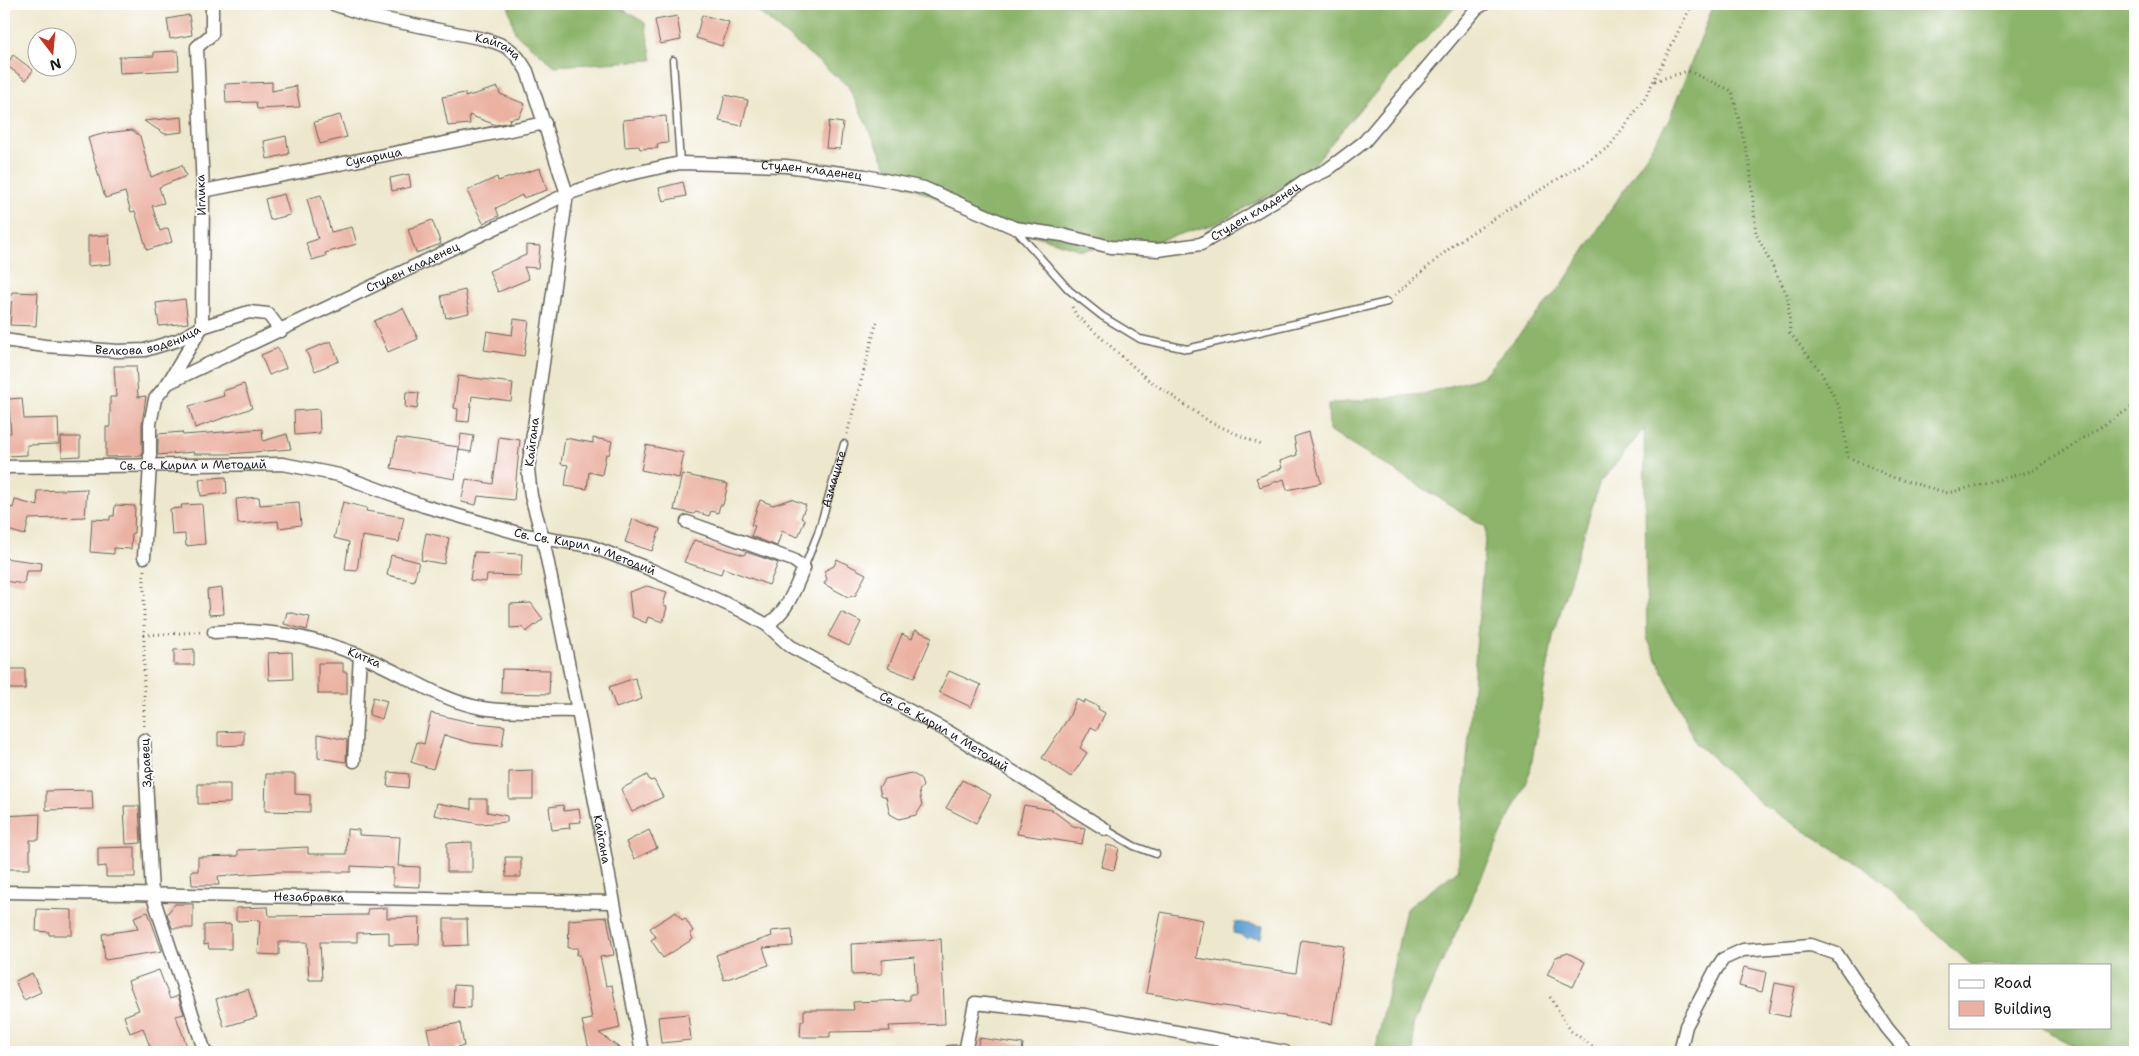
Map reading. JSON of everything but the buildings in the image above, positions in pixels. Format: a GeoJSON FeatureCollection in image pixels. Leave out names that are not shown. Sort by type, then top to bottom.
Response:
{"type":"FeatureCollection","features":[{"type":"Feature","properties":{"kind":"street","name":"Иглика"},"geometry":{"type":"LineString","coordinates":[[202,327],[203,191],[197,47],[212,34],[212,4]]}},
{"type":"Feature","properties":{"kind":"street","name":"Кайгана"},"geometry":{"type":"LineString","coordinates":[[334,4],[369,16],[452,32],[501,44],[516,53],[527,71],[567,194],[528,469],[531,496],[543,538],[578,712],[642,1052]]}},
{"type":"Feature","properties":{"kind":"street","name":"Студен кладенец"},"geometry":{"type":"LineString","coordinates":[[168,383],[567,194],[621,176],[680,163],[786,166],[873,178],[924,188],[1014,228],[1062,235],[1111,247],[1158,250],[1201,244],[1284,195],[1304,181],[1327,170],[1364,142],[1476,8],[1484,4]]}},
{"type":"Feature","properties":{"kind":"street","name":"Сукарица"},"geometry":{"type":"LineString","coordinates":[[203,191],[545,124]]}},
{"type":"Feature","properties":{"kind":"street","name":"Велкова воденица"},"geometry":{"type":"LineString","coordinates":[[4,340],[62,348],[145,350],[178,340],[202,327],[249,312],[268,314],[281,331]]}},
{"type":"Feature","properties":{"kind":"street"},"geometry":{"type":"LineString","coordinates":[[144,557],[150,465],[150,424],[155,399],[168,383],[202,327]]}},
{"type":"Feature","properties":{"kind":"street","name":"Св. Св. Кирил и Методий"},"geometry":{"type":"LineString","coordinates":[[4,467],[283,464],[339,475],[424,506],[543,538],[590,546],[639,565],[740,610],[766,625],[790,646],[949,732],[1105,829]]}},
{"type":"Feature","properties":{"kind":"street"},"geometry":{"type":"LineString","coordinates":[[687,522],[793,560],[804,568]]}},
{"type":"Feature","properties":{"kind":"street","name":"Азмаците"},"geometry":{"type":"LineString","coordinates":[[766,625],[780,616],[787,608],[804,568]]}},
{"type":"Feature","properties":{"kind":"street","name":"Китка"},"geometry":{"type":"LineString","coordinates":[[214,632],[250,629],[282,632],[360,655],[431,691],[482,708],[578,712]]}},
{"type":"Feature","properties":{"kind":"street"},"geometry":{"type":"LineString","coordinates":[[354,761],[360,655]]}},
{"type":"Feature","properties":{"kind":"street","name":"Здравец"},"geometry":{"type":"LineString","coordinates":[[144,740],[152,894],[205,1052]]}},
{"type":"Feature","properties":{"kind":"street","name":"Незабравка"},"geometry":{"type":"LineString","coordinates":[[4,892],[613,902]]}},
{"type":"Feature","properties":{"kind":"street"},"geometry":{"type":"LineString","coordinates":[[1680,1052],[1686,1026],[1715,970],[1723,959],[1743,950],[1811,945],[1836,954],[1887,1028],[1907,1052]]}},
{"type":"Feature","properties":{"kind":"street"},"geometry":{"type":"LineString","coordinates":[[950,1052],[965,1052],[975,1003],[1085,1015],[1285,1052]]}},
{"type":"Feature","properties":{"kind":"lane"},"geometry":{"type":"LineString","coordinates":[[672,60],[680,163]]}},
{"type":"Feature","properties":{"kind":"lane"},"geometry":{"type":"LineString","coordinates":[[1014,228],[1069,290],[1102,316],[1140,339],[1187,349],[1387,302]]}},
{"type":"Feature","properties":{"kind":"lane","name":"Азмаците"},"geometry":{"type":"LineString","coordinates":[[804,568],[818,533],[844,444]]}},
{"type":"Feature","properties":{"kind":"lane"},"geometry":{"type":"LineString","coordinates":[[1105,829],[1134,846],[1156,854]]}},
{"type":"Feature","properties":{"kind":"path"},"geometry":{"type":"LineString","coordinates":[[1387,302],[1457,242],[1609,147],[1644,100],[1692,4]]}},
{"type":"Feature","properties":{"kind":"path"},"geometry":{"type":"LineString","coordinates":[[1655,81],[1688,71],[1732,91],[1750,166],[1756,234],[1788,296],[1790,333],[1821,372],[1841,410],[1848,458],[1892,477],[1948,493],[2032,471],[2135,405]]}},
{"type":"Feature","properties":{"kind":"path"},"geometry":{"type":"LineString","coordinates":[[1068,301],[1077,316],[1146,378],[1210,422],[1264,446]]}},
{"type":"Feature","properties":{"kind":"path","name":"Азмаците"},"geometry":{"type":"LineString","coordinates":[[844,444],[877,321]]}},
{"type":"Feature","properties":{"kind":"path","name":"Здравец"},"geometry":{"type":"LineString","coordinates":[[144,557],[144,740]]}},
{"type":"Feature","properties":{"kind":"path"},"geometry":{"type":"LineString","coordinates":[[144,634],[214,632]]}},
{"type":"Feature","properties":{"kind":"path"},"geometry":{"type":"LineString","coordinates":[[1550,997],[1571,1031],[1601,1052]]}},
{"type":"Feature","properties":{"kind":"green space"},"geometry":{"type":"Polygon","coordinates":[[[508,4],[614,4],[645,23],[652,60],[555,66],[515,33],[508,4]]]}},
{"type":"Feature","properties":{"kind":"green space"},"geometry":{"type":"Polygon","coordinates":[[[749,4],[1458,4],[1352,118],[1307,173],[1218,223],[1144,245],[1081,250],[992,222],[893,179],[848,86],[749,4]]]}},
{"type":"Feature","properties":{"kind":"green space"},"geometry":{"type":"Polygon","coordinates":[[[1714,4],[2135,4],[2135,1052],[2110,1052],[2086,1049],[2065,1041],[2044,1028],[2112,1028],[2112,964],[1970,964],[1868,870],[1763,805],[1696,743],[1647,638],[1644,429],[1599,484],[1553,636],[1530,772],[1413,1025],[1414,1052],[1375,1052],[1406,909],[1458,870],[1486,527],[1329,430],[1328,404],[1423,394],[1482,377],[1562,285],[1669,120],[1714,4]]]}},
{"type":"Feature","properties":{"kind":"water"},"geometry":{"type":"Polygon","coordinates":[[[1235,922],[1263,926],[1261,938],[1251,937],[1246,939],[1243,935],[1233,933],[1235,922]]]}}]}
